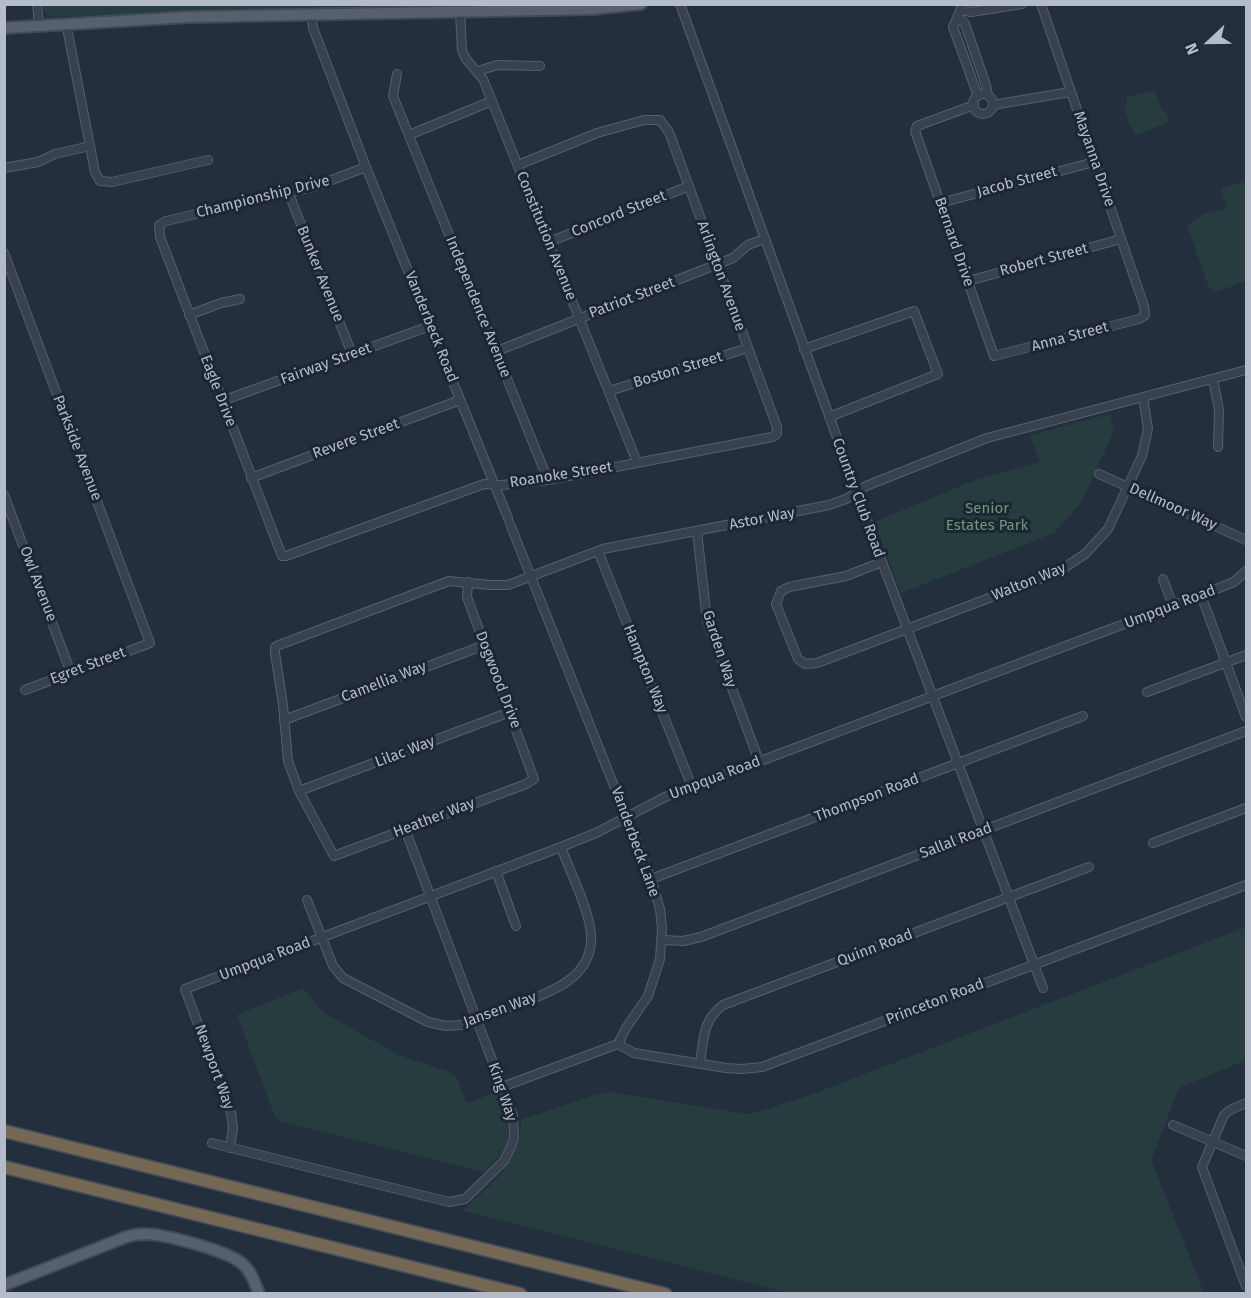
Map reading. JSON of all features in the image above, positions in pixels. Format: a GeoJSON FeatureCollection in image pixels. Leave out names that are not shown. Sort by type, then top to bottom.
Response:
{"type":"FeatureCollection","features":[{"type":"Feature","properties":{"kind":"highway"},"geometry":{"type":"LineString","coordinates":[[4,1131],[665,1293]]}},
{"type":"Feature","properties":{"kind":"highway"},"geometry":{"type":"LineString","coordinates":[[4,1167],[520,1293]]}},
{"type":"Feature","properties":{"kind":"main road"},"geometry":{"type":"LineString","coordinates":[[4,28],[189,17],[460,7],[592,9],[641,4]]}},
{"type":"Feature","properties":{"kind":"main road"},"geometry":{"type":"LineString","coordinates":[[4,1285],[126,1237],[142,1234],[188,1243],[232,1257],[249,1272],[259,1293]]}},
{"type":"Feature","properties":{"kind":"street"},"geometry":{"type":"LineString","coordinates":[[37,4],[39,25]]}},
{"type":"Feature","properties":{"kind":"street","name":"Country Club Road"},"geometry":{"type":"LineString","coordinates":[[680,4],[856,492],[1043,988]]}},
{"type":"Feature","properties":{"kind":"street"},"geometry":{"type":"LineString","coordinates":[[961,10],[971,12],[1022,4]]}},
{"type":"Feature","properties":{"kind":"street","name":"Mayanna Drive"},"geometry":{"type":"LineString","coordinates":[[1041,4],[1144,306],[1145,315]]}},
{"type":"Feature","properties":{"kind":"street","name":"Constitution Avenue"},"geometry":{"type":"LineString","coordinates":[[460,7],[462,51],[468,62],[482,77],[637,462]]}},
{"type":"Feature","properties":{"kind":"street"},"geometry":{"type":"LineString","coordinates":[[961,10],[988,96],[993,105],[991,111],[983,114],[975,110],[975,100],[978,96]]}},
{"type":"Feature","properties":{"kind":"street"},"geometry":{"type":"LineString","coordinates":[[961,10],[953,27],[978,96]]}},
{"type":"Feature","properties":{"kind":"street","name":"Vanderbeck Road"},"geometry":{"type":"LineString","coordinates":[[311,14],[312,25],[366,167],[509,521]]}},
{"type":"Feature","properties":{"kind":"street"},"geometry":{"type":"LineString","coordinates":[[66,23],[95,172],[100,181],[112,182],[208,160]]}},
{"type":"Feature","properties":{"kind":"street"},"geometry":{"type":"LineString","coordinates":[[478,71],[497,64],[540,66]]}},
{"type":"Feature","properties":{"kind":"street","name":"Independence Avenue"},"geometry":{"type":"LineString","coordinates":[[397,74],[393,96],[548,480]]}},
{"type":"Feature","properties":{"kind":"street"},"geometry":{"type":"LineString","coordinates":[[993,105],[1070,92]]}},
{"type":"Feature","properties":{"kind":"street"},"geometry":{"type":"LineString","coordinates":[[978,96],[988,96]]}},
{"type":"Feature","properties":{"kind":"street"},"geometry":{"type":"LineString","coordinates":[[409,135],[492,101]]}},
{"type":"Feature","properties":{"kind":"street","name":"Bernard Drive"},"geometry":{"type":"LineString","coordinates":[[974,105],[914,128],[994,356]]}},
{"type":"Feature","properties":{"kind":"street","name":"Arlington Avenue"},"geometry":{"type":"LineString","coordinates":[[518,165],[607,129],[644,120],[660,120],[669,132],[777,427],[777,434]]}},
{"type":"Feature","properties":{"kind":"street"},"geometry":{"type":"LineString","coordinates":[[4,168],[38,162],[55,154],[90,146]]}},
{"type":"Feature","properties":{"kind":"street","name":"Jacob Street"},"geometry":{"type":"LineString","coordinates":[[940,203],[1095,162]]}},
{"type":"Feature","properties":{"kind":"street","name":"Championship Drive"},"geometry":{"type":"LineString","coordinates":[[159,225],[171,219],[289,194],[329,182],[366,167]]}},
{"type":"Feature","properties":{"kind":"street","name":"Concord Street"},"geometry":{"type":"LineString","coordinates":[[549,242],[689,186]]}},
{"type":"Feature","properties":{"kind":"street","name":"Bunker Avenue"},"geometry":{"type":"LineString","coordinates":[[289,194],[352,354]]}},
{"type":"Feature","properties":{"kind":"street","name":"Eagle Drive"},"geometry":{"type":"LineString","coordinates":[[159,225],[160,237],[282,556]]}},
{"type":"Feature","properties":{"kind":"street","name":"Patriot Street"},"geometry":{"type":"LineString","coordinates":[[497,351],[737,256],[748,245],[764,239]]}},
{"type":"Feature","properties":{"kind":"street","name":"Robert Street"},"geometry":{"type":"LineString","coordinates":[[968,281],[1121,239]]}},
{"type":"Feature","properties":{"kind":"street","name":"Parkside Avenue"},"geometry":{"type":"LineString","coordinates":[[4,253],[150,643]]}},
{"type":"Feature","properties":{"kind":"street"},"geometry":{"type":"LineString","coordinates":[[189,315],[221,303],[240,299]]}},
{"type":"Feature","properties":{"kind":"street"},"geometry":{"type":"LineString","coordinates":[[804,349],[915,311],[938,374],[829,417]]}},
{"type":"Feature","properties":{"kind":"street","name":"Anna Street"},"geometry":{"type":"LineString","coordinates":[[994,356],[1139,319],[1145,315]]}},
{"type":"Feature","properties":{"kind":"street","name":"Fairway Street"},"geometry":{"type":"LineString","coordinates":[[222,401],[430,326]]}},
{"type":"Feature","properties":{"kind":"street","name":"Boston Street"},"geometry":{"type":"LineString","coordinates":[[609,391],[748,348]]}},
{"type":"Feature","properties":{"kind":"street","name":"Astor Way"},"geometry":{"type":"LineString","coordinates":[[284,720],[275,647],[442,583],[455,580],[508,585],[598,551],[820,507],[846,499],[866,486],[987,438],[1246,370]]}},
{"type":"Feature","properties":{"kind":"street"},"geometry":{"type":"LineString","coordinates":[[1213,379],[1219,410],[1218,447]]}},
{"type":"Feature","properties":{"kind":"street","name":"Walton Way"},"geometry":{"type":"LineString","coordinates":[[882,562],[846,576],[789,587],[781,591],[777,604],[800,661],[812,664],[907,629],[1058,572],[1085,555],[1108,529],[1142,456],[1147,439],[1147,417],[1143,397]]}},
{"type":"Feature","properties":{"kind":"street","name":"Revere Street"},"geometry":{"type":"LineString","coordinates":[[251,478],[460,400]]}},
{"type":"Feature","properties":{"kind":"street","name":"Roanoke Street"},"geometry":{"type":"LineString","coordinates":[[282,556],[484,484],[548,480],[772,437],[777,434]]}},
{"type":"Feature","properties":{"kind":"street","name":"Dellmoor Way"},"geometry":{"type":"LineString","coordinates":[[1099,474],[1246,540]]}},
{"type":"Feature","properties":{"kind":"street","name":"Owl Avenue"},"geometry":{"type":"LineString","coordinates":[[4,495],[71,673]]}},
{"type":"Feature","properties":{"kind":"street","name":"Vanderbeck Lane"},"geometry":{"type":"LineString","coordinates":[[509,521],[627,817],[660,909],[663,940],[652,988],[618,1044]]}},
{"type":"Feature","properties":{"kind":"street","name":"Garden Way"},"geometry":{"type":"LineString","coordinates":[[697,531],[707,621],[759,761]]}},
{"type":"Feature","properties":{"kind":"street","name":"Hampton Way"},"geometry":{"type":"LineString","coordinates":[[598,551],[692,787]]}},
{"type":"Feature","properties":{"kind":"street","name":"Umpqua Road"},"geometry":{"type":"LineString","coordinates":[[185,989],[561,847],[596,833],[654,802],[759,761],[1202,595],[1234,582],[1246,571]]}},
{"type":"Feature","properties":{"kind":"street"},"geometry":{"type":"LineString","coordinates":[[1163,579],[1173,606]]}},
{"type":"Feature","properties":{"kind":"street","name":"Dogwood Drive"},"geometry":{"type":"LineString","coordinates":[[468,582],[467,597],[534,779]]}},
{"type":"Feature","properties":{"kind":"street"},"geometry":{"type":"LineString","coordinates":[[1202,595],[1246,717]]}},
{"type":"Feature","properties":{"kind":"street","name":"Egret Street"},"geometry":{"type":"LineString","coordinates":[[25,690],[150,643]]}},
{"type":"Feature","properties":{"kind":"street","name":"Camellia Way"},"geometry":{"type":"LineString","coordinates":[[284,720],[484,645]]}},
{"type":"Feature","properties":{"kind":"street"},"geometry":{"type":"LineString","coordinates":[[1147,692],[1246,655]]}},
{"type":"Feature","properties":{"kind":"street","name":"Lilac Way"},"geometry":{"type":"LineString","coordinates":[[299,791],[510,712]]}},
{"type":"Feature","properties":{"kind":"street","name":"Thompson Road"},"geometry":{"type":"LineString","coordinates":[[651,879],[1083,716]]}},
{"type":"Feature","properties":{"kind":"street"},"geometry":{"type":"LineString","coordinates":[[284,720],[288,761],[299,791]]}},
{"type":"Feature","properties":{"kind":"street","name":"Sallal Road"},"geometry":{"type":"LineString","coordinates":[[663,940],[683,941],[702,937],[1246,731]]}},
{"type":"Feature","properties":{"kind":"street","name":"Heather Way"},"geometry":{"type":"LineString","coordinates":[[299,791],[334,856],[534,779]]}},
{"type":"Feature","properties":{"kind":"street"},"geometry":{"type":"LineString","coordinates":[[1153,843],[1246,808]]}},
{"type":"Feature","properties":{"kind":"street","name":"King Way"},"geometry":{"type":"LineString","coordinates":[[212,1143],[448,1202],[461,1201],[470,1195],[504,1161],[511,1147],[514,1123],[405,829]]}},
{"type":"Feature","properties":{"kind":"street","name":"Jansen Way"},"geometry":{"type":"LineString","coordinates":[[308,900],[336,971],[349,982],[435,1025],[451,1027],[476,1020],[562,987],[576,975],[585,962],[591,940],[590,925],[561,847]]}},
{"type":"Feature","properties":{"kind":"street","name":"Quinn Road"},"geometry":{"type":"LineString","coordinates":[[700,1064],[706,1023],[712,1013],[723,1005],[1089,867]]}},
{"type":"Feature","properties":{"kind":"street"},"geometry":{"type":"LineString","coordinates":[[496,872],[516,926]]}},
{"type":"Feature","properties":{"kind":"street","name":"Princeton Road"},"geometry":{"type":"LineString","coordinates":[[618,1044],[634,1053],[700,1064],[735,1069],[762,1067],[1246,885]]}},
{"type":"Feature","properties":{"kind":"street","name":"Newport Way"},"geometry":{"type":"LineString","coordinates":[[185,989],[231,1113],[233,1128],[230,1148]]}},
{"type":"Feature","properties":{"kind":"street"},"geometry":{"type":"LineString","coordinates":[[502,1088],[618,1044]]}},
{"type":"Feature","properties":{"kind":"street"},"geometry":{"type":"LineString","coordinates":[[1246,1103],[1226,1112],[1203,1162],[1203,1172],[1246,1286]]}},
{"type":"Feature","properties":{"kind":"street"},"geometry":{"type":"LineString","coordinates":[[1173,1125],[1246,1156]]}},
{"type":"Feature","properties":{"kind":"green space"},"geometry":{"type":"Polygon","coordinates":[[[42,5],[440,5],[53,17],[46,14],[42,5]]]}},
{"type":"Feature","properties":{"kind":"green space"},"geometry":{"type":"Polygon","coordinates":[[[1155,90],[1169,122],[1136,135],[1130,126],[1124,106],[1127,103],[1126,95],[1134,96],[1155,90]]]}},
{"type":"Feature","properties":{"kind":"green space"},"geometry":{"type":"Polygon","coordinates":[[[1246,180],[1246,281],[1216,292],[1209,288],[1187,225],[1203,214],[1227,209],[1221,189],[1246,180]]]}},
{"type":"Feature","properties":{"kind":"green space","name":"Senior Estates Park"},"geometry":{"type":"Polygon","coordinates":[[[1110,414],[1114,431],[1081,503],[1054,533],[901,593],[874,522],[973,481],[1040,462],[1030,435],[1110,414]]]}},
{"type":"Feature","properties":{"kind":"green space"},"geometry":{"type":"Polygon","coordinates":[[[1246,927],[1246,1060],[1179,1088],[1151,1160],[1204,1293],[789,1293],[463,1211],[503,1172],[516,1149],[521,1120],[597,1094],[611,1092],[747,1114],[761,1111],[813,1094],[1246,927]]]}},
{"type":"Feature","properties":{"kind":"green space"},"geometry":{"type":"Polygon","coordinates":[[[303,988],[324,1013],[399,1055],[450,1072],[456,1077],[467,1103],[497,1092],[508,1135],[507,1143],[500,1155],[484,1172],[281,1122],[275,1117],[237,1015],[303,988]]]}}]}
